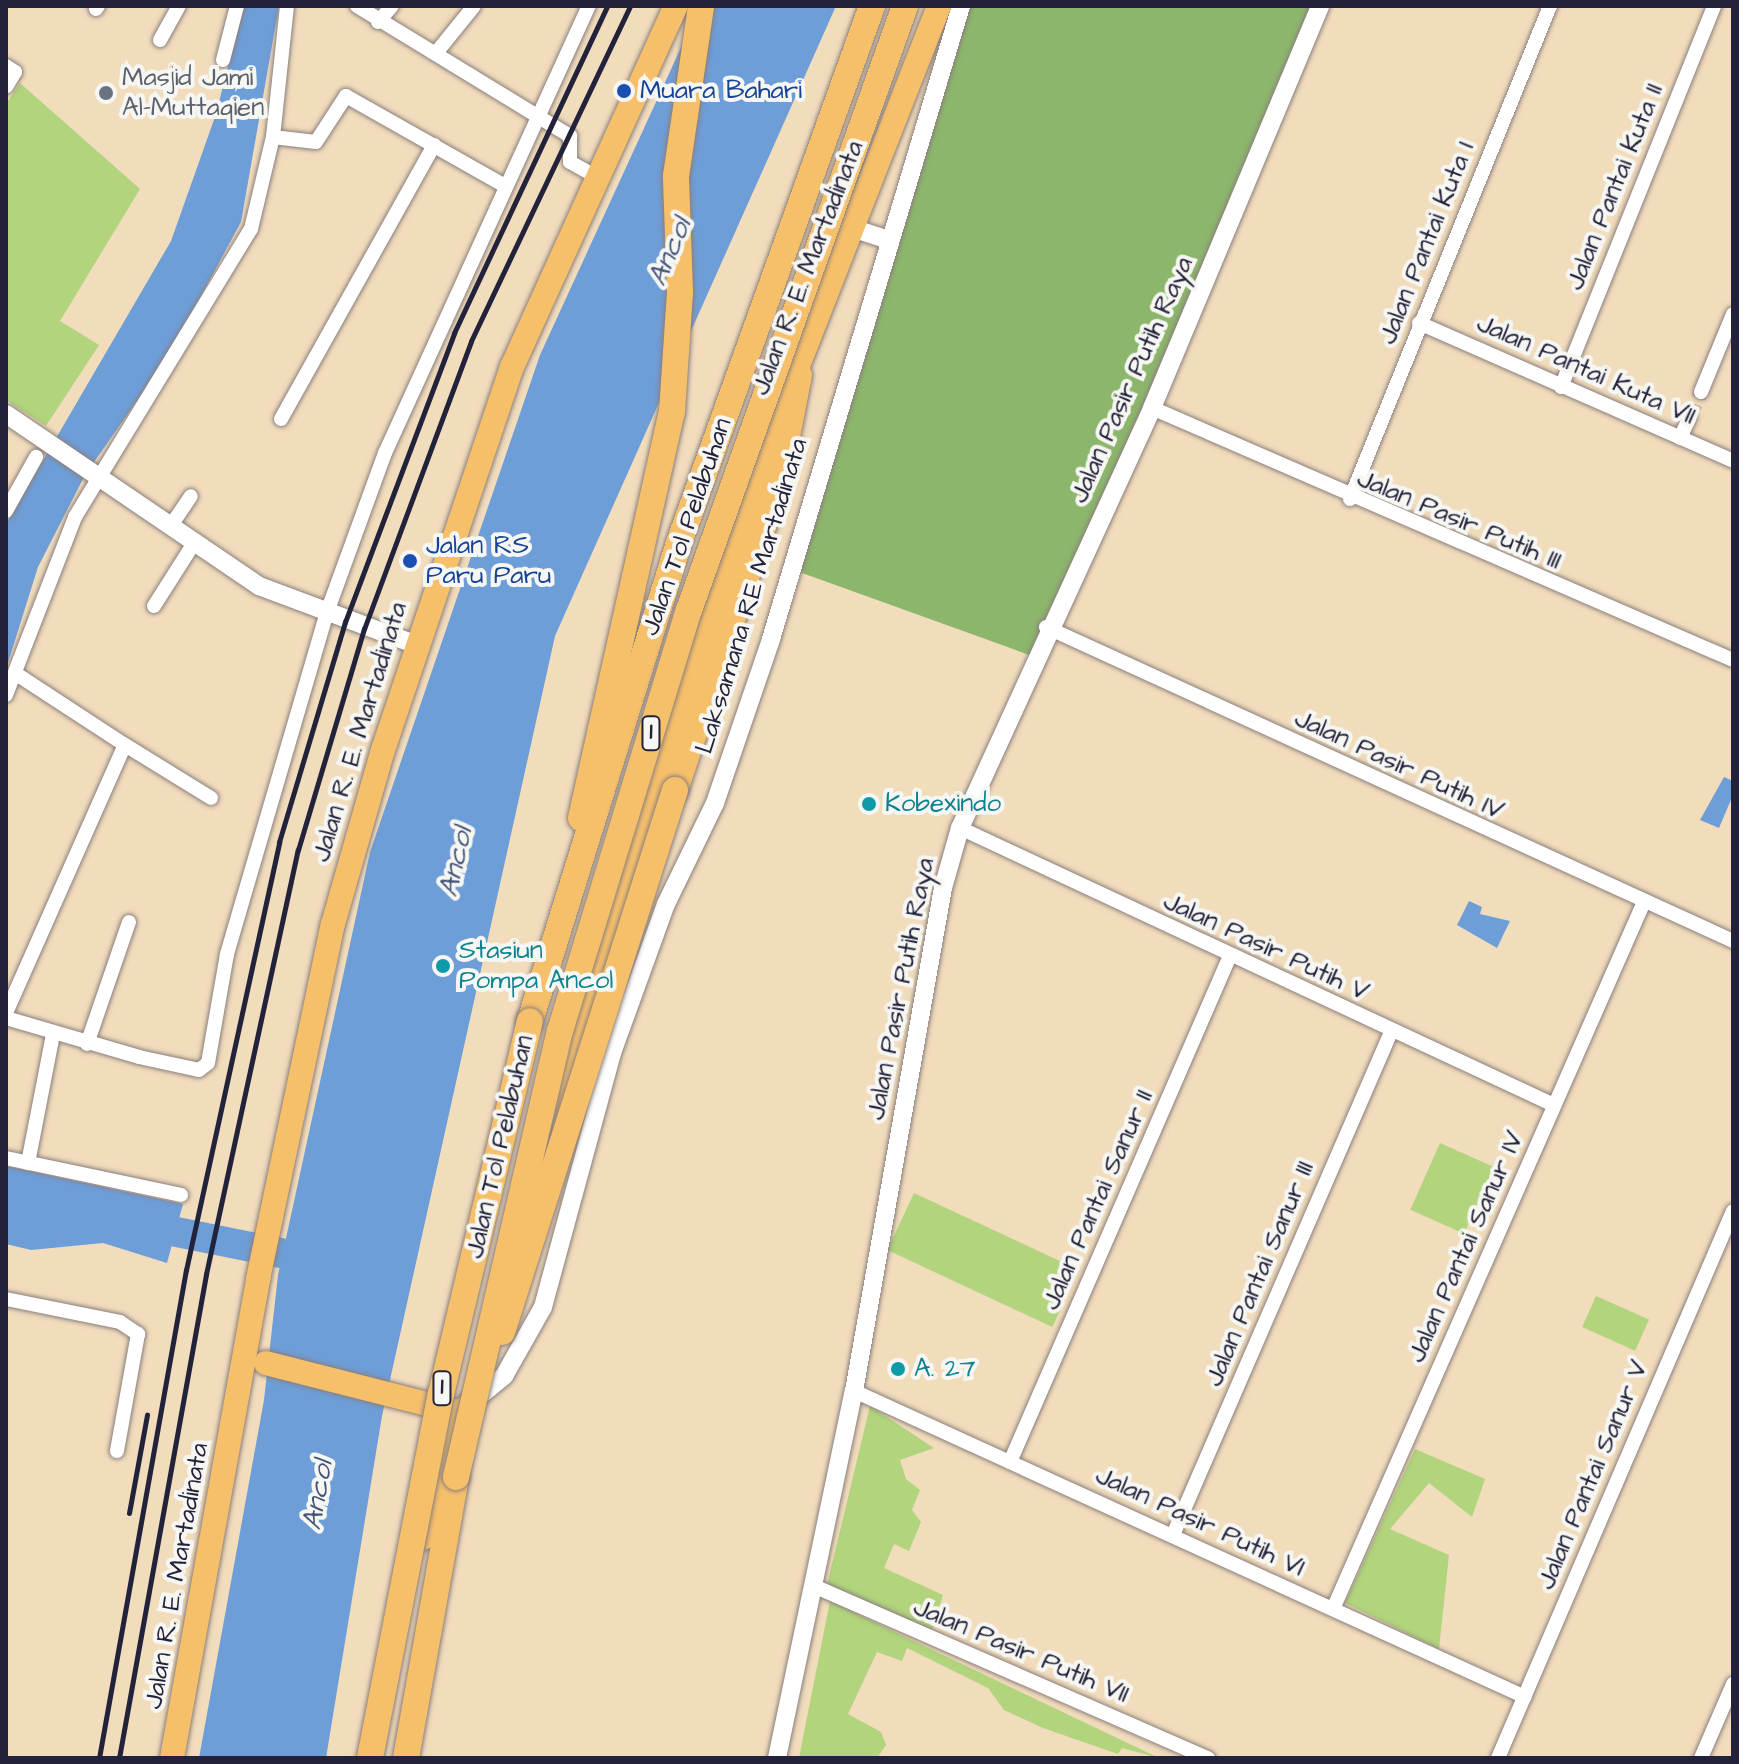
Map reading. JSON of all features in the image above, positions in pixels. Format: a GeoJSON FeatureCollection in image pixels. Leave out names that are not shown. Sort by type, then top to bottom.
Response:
{"type":"FeatureCollection","features":[{"type":"Feature","properties":{"kind":"highway","name":"Jalan R. E. Martadinata"},"geometry":{"type":"LineString","coordinates":[[172,1758],[258,1279],[333,924],[414,644],[512,367],[676,6]]}},
{"type":"Feature","properties":{"kind":"highway"},"geometry":{"type":"LineString","coordinates":[[573,881],[587,765],[672,412],[680,293],[676,176],[701,6]]}},
{"type":"Feature","properties":{"kind":"highway","name":"Jalan Tol Pelabuhan"},"geometry":{"type":"LineString","coordinates":[[368,1758],[441,1394],[530,1021],[679,543],[872,6]]}},
{"type":"Feature","properties":{"kind":"highway","name":"Jalan Tol Pelabuhan"},"geometry":{"type":"LineString","coordinates":[[406,1758],[456,1477],[560,1031],[689,610],[905,6]]}},
{"type":"Feature","properties":{"kind":"highway","name":"Jalan R. E. Martadinata"},"geometry":{"type":"LineString","coordinates":[[456,1446],[687,680],[939,6]]}},
{"type":"Feature","properties":{"kind":"highway"},"geometry":{"type":"LineString","coordinates":[[456,1477],[675,790],[778,483],[799,375]]}},
{"type":"Feature","properties":{"kind":"highway","name":"Jalan R. E. Martadinata"},"geometry":{"type":"LineString","coordinates":[[237,1404],[267,1363],[252,1322]]}},
{"type":"Feature","properties":{"kind":"highway","name":"1"},"geometry":{"type":"LineString","coordinates":[[267,1363],[422,1402],[465,1408]]}},
{"type":"Feature","properties":{"kind":"highway"},"geometry":{"type":"LineString","coordinates":[[368,1758],[456,1446]]}},
{"type":"Feature","properties":{"kind":"highway"},"geometry":{"type":"LineString","coordinates":[[397,1758],[456,1446]]}},
{"type":"Feature","properties":{"kind":"street"},"geometry":{"type":"LineString","coordinates":[[160,40],[179,6]]}},
{"type":"Feature","properties":{"kind":"street"},"geometry":{"type":"LineString","coordinates":[[223,60],[237,6]]}},
{"type":"Feature","properties":{"kind":"street"},"geometry":{"type":"LineString","coordinates":[[6,695],[47,573],[94,476],[251,229],[273,137],[287,6]]}},
{"type":"Feature","properties":{"kind":"street"},"geometry":{"type":"LineString","coordinates":[[357,6],[378,22],[436,53],[570,136],[570,162],[597,177]]}},
{"type":"Feature","properties":{"kind":"street"},"geometry":{"type":"LineString","coordinates":[[378,22],[392,6]]}},
{"type":"Feature","properties":{"kind":"street"},"geometry":{"type":"LineString","coordinates":[[436,53],[474,6]]}},
{"type":"Feature","properties":{"kind":"street"},"geometry":{"type":"LineString","coordinates":[[125,745],[6,1016],[87,1044],[199,1070],[208,1063],[227,954],[326,615],[385,453],[503,185],[589,6]]}},
{"type":"Feature","properties":{"kind":"street","name":"Laksamana RE Martadinata"},"geometry":{"type":"LineString","coordinates":[[465,1408],[504,1376],[543,1307],[612,1055],[771,641],[961,6]]}},
{"type":"Feature","properties":{"kind":"street","name":"Jalan Pasir Putih Raya"},"geometry":{"type":"LineString","coordinates":[[777,1758],[816,1587],[943,888],[960,828],[1046,627],[1150,413],[1320,6]]}},
{"type":"Feature","properties":{"kind":"street","name":"Jalan Pantai Kuta I"},"geometry":{"type":"LineString","coordinates":[[1350,499],[1550,6]]}},
{"type":"Feature","properties":{"kind":"street","name":"Jalan Pantai Kuta II"},"geometry":{"type":"LineString","coordinates":[[1561,387],[1714,6]]}},
{"type":"Feature","properties":{"kind":"street"},"geometry":{"type":"LineString","coordinates":[[6,66],[15,72],[6,87]]}},
{"type":"Feature","properties":{"kind":"street"},"geometry":{"type":"LineString","coordinates":[[273,137],[316,142],[346,96],[503,185]]}},
{"type":"Feature","properties":{"kind":"street"},"geometry":{"type":"LineString","coordinates":[[281,419],[434,145]]}},
{"type":"Feature","properties":{"kind":"street"},"geometry":{"type":"LineString","coordinates":[[855,229],[889,240]]}},
{"type":"Feature","properties":{"kind":"street"},"geometry":{"type":"LineString","coordinates":[[1701,392],[1733,314]]}},
{"type":"Feature","properties":{"kind":"street","name":"Jalan Pantai Kuta VII"},"geometry":{"type":"LineString","coordinates":[[1419,323],[1733,461]]}},
{"type":"Feature","properties":{"kind":"street","name":"Jalan Pasir Putih III"},"geometry":{"type":"LineString","coordinates":[[1150,413],[1733,660]]}},
{"type":"Feature","properties":{"kind":"street"},"geometry":{"type":"LineString","coordinates":[[6,414],[41,450],[94,476],[259,586],[326,615],[414,644]]}},
{"type":"Feature","properties":{"kind":"street"},"geometry":{"type":"LineString","coordinates":[[1680,438],[1690,417]]}},
{"type":"Feature","properties":{"kind":"street"},"geometry":{"type":"LineString","coordinates":[[6,511],[41,450]]}},
{"type":"Feature","properties":{"kind":"street"},"geometry":{"type":"LineString","coordinates":[[170,527],[191,496]]}},
{"type":"Feature","properties":{"kind":"street"},"geometry":{"type":"LineString","coordinates":[[154,606],[194,543]]}},
{"type":"Feature","properties":{"kind":"street","name":"Jalan Pasir Putih IV"},"geometry":{"type":"LineString","coordinates":[[1046,627],[1643,904],[1733,941]]}},
{"type":"Feature","properties":{"kind":"street"},"geometry":{"type":"LineString","coordinates":[[15,673],[211,798]]}},
{"type":"Feature","properties":{"kind":"street","name":"Jalan Pasir Putih V"},"geometry":{"type":"LineString","coordinates":[[960,828],[1229,958],[1554,1105]]}},
{"type":"Feature","properties":{"kind":"street","name":"Jalan Pantai Sanur IV"},"geometry":{"type":"LineString","coordinates":[[1333,1609],[1643,904]]}},
{"type":"Feature","properties":{"kind":"street"},"geometry":{"type":"LineString","coordinates":[[87,1044],[129,922]]}},
{"type":"Feature","properties":{"kind":"street","name":"Jalan Pantai Sanur II"},"geometry":{"type":"LineString","coordinates":[[1010,1462],[1229,958]]}},
{"type":"Feature","properties":{"kind":"street","name":"Jalan Pantai Sanur III"},"geometry":{"type":"LineString","coordinates":[[1173,1535],[1391,1032]]}},
{"type":"Feature","properties":{"kind":"street"},"geometry":{"type":"LineString","coordinates":[[28,1163],[53,1034]]}},
{"type":"Feature","properties":{"kind":"street"},"geometry":{"type":"LineString","coordinates":[[6,1158],[181,1195]]}},
{"type":"Feature","properties":{"kind":"street","name":"Jalan Pantai Sanur V"},"geometry":{"type":"LineString","coordinates":[[1498,1758],[1733,1211]]}},
{"type":"Feature","properties":{"kind":"street"},"geometry":{"type":"LineString","coordinates":[[6,1299],[120,1322],[138,1334],[117,1451]]}},
{"type":"Feature","properties":{"kind":"street","name":"Jalan Pasir Putih VI"},"geometry":{"type":"LineString","coordinates":[[854,1391],[1525,1697]]}},
{"type":"Feature","properties":{"kind":"street","name":"Jalan Pasir Putih VII"},"geometry":{"type":"LineString","coordinates":[[816,1587],[1208,1758]]}},
{"type":"Feature","properties":{"kind":"street"},"geometry":{"type":"LineString","coordinates":[[1701,1758],[1733,1684]]}},
{"type":"Feature","properties":{"kind":"green space"},"geometry":{"type":"Polygon","coordinates":[[[961,6],[1320,6],[1035,657],[791,569],[961,6]]]}},
{"type":"Feature","properties":{"kind":"green space"},"geometry":{"type":"Polygon","coordinates":[[[20,83],[140,189],[60,321],[99,345],[46,426],[6,400],[6,104],[20,83]]]}},
{"type":"Feature","properties":{"kind":"green space"},"geometry":{"type":"Polygon","coordinates":[[[1440,1143],[1494,1167],[1464,1234],[1410,1210],[1440,1143]]]}},
{"type":"Feature","properties":{"kind":"green space"},"geometry":{"type":"Polygon","coordinates":[[[914,1193],[1079,1270],[1052,1327],[887,1250],[914,1193]]]}},
{"type":"Feature","properties":{"kind":"green space"},"geometry":{"type":"Polygon","coordinates":[[[1596,1296],[1649,1320],[1635,1351],[1582,1327],[1596,1296]]]}},
{"type":"Feature","properties":{"kind":"green space"},"geometry":{"type":"Polygon","coordinates":[[[870,1406],[934,1448],[900,1460],[906,1479],[920,1490],[912,1510],[921,1522],[909,1551],[894,1544],[884,1568],[943,1595],[932,1631],[827,1585],[870,1406]]]}},
{"type":"Feature","properties":{"kind":"green space"},"geometry":{"type":"Polygon","coordinates":[[[1415,1449],[1485,1479],[1472,1517],[1429,1483],[1390,1529],[1449,1555],[1439,1649],[1345,1603],[1415,1449]]]}},
{"type":"Feature","properties":{"kind":"green space"},"geometry":{"type":"Polygon","coordinates":[[[830,1601],[1159,1758],[1122,1748],[1118,1754],[1043,1728],[1004,1710],[988,1688],[907,1648],[902,1661],[877,1652],[848,1714],[881,1732],[886,1745],[877,1758],[799,1758],[830,1601]]]}},
{"type":"Feature","properties":{"kind":"water"},"geometry":{"type":"Polygon","coordinates":[[[243,6],[279,6],[241,222],[169,355],[85,475],[38,567],[6,669],[6,524],[171,241],[216,114],[243,6]]]}},
{"type":"Feature","properties":{"kind":"water","name":"Ancol"},"geometry":{"type":"Polygon","coordinates":[[[700,6],[836,6],[555,636],[382,1416],[326,1758],[199,1758],[264,1400],[278,1275],[370,852],[540,355],[700,6]]]}},
{"type":"Feature","properties":{"kind":"water"},"geometry":{"type":"Polygon","coordinates":[[[1724,777],[1733,781],[1733,795],[1719,828],[1700,820],[1724,777]]]}},
{"type":"Feature","properties":{"kind":"water"},"geometry":{"type":"Polygon","coordinates":[[[1469,901],[1482,907],[1480,914],[1510,921],[1497,948],[1457,925],[1469,901]]]}},
{"type":"Feature","properties":{"kind":"water"},"geometry":{"type":"Polygon","coordinates":[[[6,1166],[183,1204],[167,1263],[103,1243],[31,1250],[6,1244],[6,1166]]]}},
{"type":"Feature","properties":{"kind":"waterway"},"geometry":{"type":"LineString","coordinates":[[137,1224],[321,1261]]}},
{"type":"Feature","properties":{"kind":"tunnel"},"geometry":{"type":"LineString","coordinates":[[1690,417],[1701,392]]}},
{"type":"Feature","properties":{"kind":"railway"},"geometry":{"type":"LineString","coordinates":[[99,1758],[186,1270],[279,842],[345,622],[454,333],[607,6]]}},
{"type":"Feature","properties":{"kind":"railway"},"geometry":{"type":"LineString","coordinates":[[119,1758],[206,1274],[298,850],[364,629],[471,341],[630,6]]}},
{"type":"Feature","properties":{"kind":"railway"},"geometry":{"type":"LineString","coordinates":[[129,1513],[147,1415]]}},
{"type":"Feature","properties":{"kind":"place","name":"Muara Bahari"},"geometry":{"type":"Point","coordinates":[624,91]}},
{"type":"Feature","properties":{"kind":"place","name":"Masjid Jami Al-Muttaqien"},"geometry":{"type":"Point","coordinates":[106,93]}},
{"type":"Feature","properties":{"kind":"place","name":"Jalan RS Paru Paru"},"geometry":{"type":"Point","coordinates":[410,561]}},
{"type":"Feature","properties":{"kind":"place","name":"Kobexindo"},"geometry":{"type":"Point","coordinates":[869,804]}},
{"type":"Feature","properties":{"kind":"place","name":"Stasiun Pompa Ancol"},"geometry":{"type":"Point","coordinates":[443,966]}},
{"type":"Feature","properties":{"kind":"place","name":"A. 27"},"geometry":{"type":"Point","coordinates":[898,1369]}}]}
